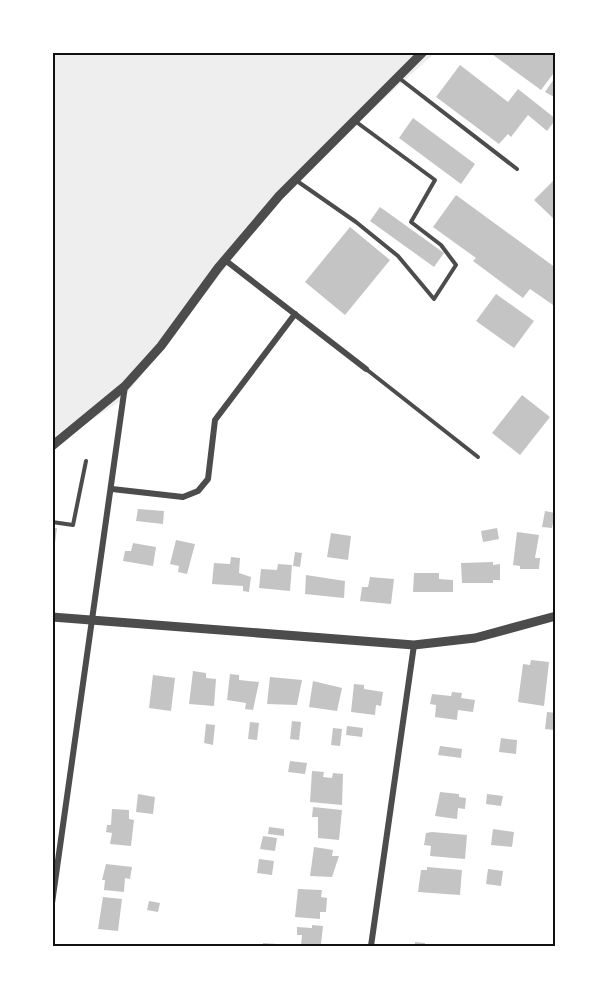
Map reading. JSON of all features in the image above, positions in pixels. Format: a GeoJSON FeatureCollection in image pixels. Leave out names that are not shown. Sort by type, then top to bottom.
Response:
{"type":"FeatureCollection","features":[{"type":"Feature","properties":{"kind":"street"},"geometry":{"type":"LineString","coordinates":[[52,446],[125,386],[161,346],[225,260],[295,180],[423,52]]}},
{"type":"Feature","properties":{"kind":"street"},"geometry":{"type":"LineString","coordinates":[[225,260],[366,369]]}},
{"type":"Feature","properties":{"kind":"street"},"geometry":{"type":"LineString","coordinates":[[112,489],[183,497],[198,491],[208,479],[215,420],[295,314]]}},
{"type":"Feature","properties":{"kind":"street"},"geometry":{"type":"LineString","coordinates":[[52,903],[125,386]]}},
{"type":"Feature","properties":{"kind":"street"},"geometry":{"type":"LineString","coordinates":[[52,617],[414,645],[475,638],[555,616]]}},
{"type":"Feature","properties":{"kind":"street"},"geometry":{"type":"LineString","coordinates":[[371,946],[414,645]]}},
{"type":"Feature","properties":{"kind":"lane"},"geometry":{"type":"LineString","coordinates":[[398,77],[518,170]]}},
{"type":"Feature","properties":{"kind":"lane"},"geometry":{"type":"LineString","coordinates":[[295,180],[398,256],[434,300],[456,265],[441,245],[411,222],[435,180],[354,121]]}},
{"type":"Feature","properties":{"kind":"lane"},"geometry":{"type":"LineString","coordinates":[[366,369],[478,457]]}},
{"type":"Feature","properties":{"kind":"lane"},"geometry":{"type":"LineString","coordinates":[[52,522],[73,525],[86,461]]}},
{"type":"Feature","properties":{"kind":"shaded area"},"geometry":{"type":"Polygon","coordinates":[[[53,53],[435,53],[295,179],[122,400],[53,445],[53,53]]]}},
{"type":"Feature","properties":{"kind":"building"},"geometry":{"type":"Polygon","coordinates":[[[489,52],[556,52],[556,70],[541,90],[489,52]]]}},
{"type":"Feature","properties":{"kind":"building"},"geometry":{"type":"Polygon","coordinates":[[[460,65],[508,102],[518,89],[556,119],[547,131],[528,115],[511,137],[508,134],[499,144],[436,97],[460,65]]]}},
{"type":"Feature","properties":{"kind":"building"},"geometry":{"type":"Polygon","coordinates":[[[556,76],[556,98],[545,92],[556,76]]]}},
{"type":"Feature","properties":{"kind":"building"},"geometry":{"type":"Polygon","coordinates":[[[413,118],[475,164],[461,184],[399,138],[413,118]]]}},
{"type":"Feature","properties":{"kind":"building"},"geometry":{"type":"Polygon","coordinates":[[[556,178],[556,221],[534,200],[556,178]]]}},
{"type":"Feature","properties":{"kind":"building"},"geometry":{"type":"Polygon","coordinates":[[[456,195],[556,268],[556,307],[530,289],[523,298],[473,261],[476,258],[433,227],[456,195]]]}},
{"type":"Feature","properties":{"kind":"building"},"geometry":{"type":"Polygon","coordinates":[[[380,207],[444,253],[434,267],[370,221],[380,207]]]}},
{"type":"Feature","properties":{"kind":"building"},"geometry":{"type":"Polygon","coordinates":[[[350,227],[390,260],[345,315],[305,282],[350,227]]]}},
{"type":"Feature","properties":{"kind":"building"},"geometry":{"type":"Polygon","coordinates":[[[496,294],[534,321],[514,348],[476,321],[496,294]]]}},
{"type":"Feature","properties":{"kind":"building"},"geometry":{"type":"Polygon","coordinates":[[[522,395],[550,417],[520,455],[492,433],[522,395]]]}},
{"type":"Feature","properties":{"kind":"building"},"geometry":{"type":"Polygon","coordinates":[[[138,509],[164,511],[163,524],[136,521],[138,509]]]}},
{"type":"Feature","properties":{"kind":"building"},"geometry":{"type":"Polygon","coordinates":[[[545,511],[555,513],[552,528],[542,527],[545,511]]]}},
{"type":"Feature","properties":{"kind":"building"},"geometry":{"type":"Polygon","coordinates":[[[52,528],[57,528],[54,551],[52,551],[52,528]]]}},
{"type":"Feature","properties":{"kind":"building"},"geometry":{"type":"Polygon","coordinates":[[[497,528],[499,539],[483,542],[481,531],[497,528]]]}},
{"type":"Feature","properties":{"kind":"building"},"geometry":{"type":"Polygon","coordinates":[[[517,532],[539,535],[535,558],[540,558],[539,569],[520,569],[520,566],[513,565],[517,532]]]}},
{"type":"Feature","properties":{"kind":"building"},"geometry":{"type":"Polygon","coordinates":[[[331,533],[351,536],[348,560],[327,557],[331,533]]]}},
{"type":"Feature","properties":{"kind":"building"},"geometry":{"type":"Polygon","coordinates":[[[176,540],[195,544],[187,574],[178,572],[179,566],[170,564],[176,540]]]}},
{"type":"Feature","properties":{"kind":"building"},"geometry":{"type":"Polygon","coordinates":[[[133,543],[156,547],[153,566],[123,561],[125,551],[131,551],[133,543]]]}},
{"type":"Feature","properties":{"kind":"building"},"geometry":{"type":"Polygon","coordinates":[[[295,552],[302,553],[300,567],[293,566],[295,552]]]}},
{"type":"Feature","properties":{"kind":"building"},"geometry":{"type":"Polygon","coordinates":[[[231,557],[240,558],[239,573],[251,577],[249,592],[243,591],[243,586],[212,584],[214,563],[230,564],[231,557]]]}},
{"type":"Feature","properties":{"kind":"building"},"geometry":{"type":"Polygon","coordinates":[[[493,562],[493,565],[500,564],[500,580],[493,580],[493,583],[462,583],[461,563],[493,562]]]}},
{"type":"Feature","properties":{"kind":"building"},"geometry":{"type":"Polygon","coordinates":[[[278,564],[292,565],[290,591],[259,588],[261,569],[277,570],[278,564]]]}},
{"type":"Feature","properties":{"kind":"building"},"geometry":{"type":"Polygon","coordinates":[[[414,573],[439,573],[439,579],[453,580],[453,592],[413,592],[414,573]]]}},
{"type":"Feature","properties":{"kind":"building"},"geometry":{"type":"Polygon","coordinates":[[[306,575],[345,581],[344,598],[305,594],[306,575]]]}},
{"type":"Feature","properties":{"kind":"building"},"geometry":{"type":"Polygon","coordinates":[[[370,577],[394,579],[391,604],[360,601],[362,587],[368,587],[370,577]]]}},
{"type":"Feature","properties":{"kind":"building"},"geometry":{"type":"Polygon","coordinates":[[[531,660],[549,662],[544,706],[518,702],[523,664],[530,665],[531,660]]]}},
{"type":"Feature","properties":{"kind":"building"},"geometry":{"type":"Polygon","coordinates":[[[193,671],[206,673],[206,678],[216,679],[214,706],[189,704],[193,671]]]}},
{"type":"Feature","properties":{"kind":"building"},"geometry":{"type":"Polygon","coordinates":[[[230,674],[239,675],[239,680],[259,682],[253,710],[245,709],[246,703],[227,700],[230,674]]]}},
{"type":"Feature","properties":{"kind":"building"},"geometry":{"type":"Polygon","coordinates":[[[153,675],[175,678],[171,711],[149,708],[153,675]]]}},
{"type":"Feature","properties":{"kind":"building"},"geometry":{"type":"Polygon","coordinates":[[[270,677],[302,680],[297,705],[267,704],[270,677]]]}},
{"type":"Feature","properties":{"kind":"building"},"geometry":{"type":"Polygon","coordinates":[[[313,681],[342,688],[337,711],[309,707],[313,681]]]}},
{"type":"Feature","properties":{"kind":"building"},"geometry":{"type":"Polygon","coordinates":[[[354,684],[364,685],[364,689],[383,692],[381,706],[376,705],[375,715],[351,712],[354,684]]]}},
{"type":"Feature","properties":{"kind":"building"},"geometry":{"type":"Polygon","coordinates":[[[452,692],[462,693],[461,698],[475,700],[473,712],[458,710],[457,720],[435,717],[436,705],[430,704],[432,694],[451,696],[452,692]]]}},
{"type":"Feature","properties":{"kind":"building"},"geometry":{"type":"Polygon","coordinates":[[[547,712],[556,713],[555,730],[545,729],[547,712]]]}},
{"type":"Feature","properties":{"kind":"building"},"geometry":{"type":"Polygon","coordinates":[[[292,721],[301,722],[299,740],[290,739],[292,721]]]}},
{"type":"Feature","properties":{"kind":"building"},"geometry":{"type":"Polygon","coordinates":[[[250,722],[259,723],[257,740],[248,739],[250,722]]]}},
{"type":"Feature","properties":{"kind":"building"},"geometry":{"type":"Polygon","coordinates":[[[206,724],[215,725],[213,745],[204,743],[206,724]]]}},
{"type":"Feature","properties":{"kind":"building"},"geometry":{"type":"Polygon","coordinates":[[[347,726],[363,728],[362,737],[346,735],[347,726]]]}},
{"type":"Feature","properties":{"kind":"building"},"geometry":{"type":"Polygon","coordinates":[[[333,728],[342,729],[340,746],[331,745],[333,728]]]}},
{"type":"Feature","properties":{"kind":"building"},"geometry":{"type":"Polygon","coordinates":[[[501,738],[517,740],[516,754],[499,752],[501,738]]]}},
{"type":"Feature","properties":{"kind":"building"},"geometry":{"type":"Polygon","coordinates":[[[440,746],[462,749],[461,758],[438,755],[440,746]]]}},
{"type":"Feature","properties":{"kind":"building"},"geometry":{"type":"Polygon","coordinates":[[[290,761],[307,763],[305,774],[288,772],[290,761]]]}},
{"type":"Feature","properties":{"kind":"building"},"geometry":{"type":"Polygon","coordinates":[[[312,771],[324,772],[323,777],[332,778],[333,773],[343,774],[342,805],[310,802],[312,771]]]}},
{"type":"Feature","properties":{"kind":"building"},"geometry":{"type":"Polygon","coordinates":[[[440,792],[459,794],[459,797],[466,798],[465,809],[458,808],[457,819],[435,816],[440,792]]]}},
{"type":"Feature","properties":{"kind":"building"},"geometry":{"type":"Polygon","coordinates":[[[138,794],[155,797],[153,814],[136,812],[138,794]]]}},
{"type":"Feature","properties":{"kind":"building"},"geometry":{"type":"Polygon","coordinates":[[[487,794],[503,796],[501,806],[486,804],[487,794]]]}},
{"type":"Feature","properties":{"kind":"building"},"geometry":{"type":"Polygon","coordinates":[[[313,807],[342,810],[339,840],[318,838],[318,817],[312,817],[313,807]]]}},
{"type":"Feature","properties":{"kind":"building"},"geometry":{"type":"Polygon","coordinates":[[[112,809],[129,810],[129,819],[134,820],[131,846],[110,844],[112,833],[106,832],[107,825],[111,825],[112,809]]]}},
{"type":"Feature","properties":{"kind":"building"},"geometry":{"type":"Polygon","coordinates":[[[269,827],[284,829],[284,836],[268,834],[269,827]]]}},
{"type":"Feature","properties":{"kind":"building"},"geometry":{"type":"Polygon","coordinates":[[[493,829],[514,832],[512,847],[491,845],[493,829]]]}},
{"type":"Feature","properties":{"kind":"building"},"geometry":{"type":"Polygon","coordinates":[[[426,833],[467,835],[465,859],[430,856],[431,846],[424,845],[426,833]]]}},
{"type":"Feature","properties":{"kind":"building"},"geometry":{"type":"Polygon","coordinates":[[[263,836],[277,838],[275,851],[260,849],[263,836]]]}},
{"type":"Feature","properties":{"kind":"building"},"geometry":{"type":"Polygon","coordinates":[[[314,847],[333,850],[332,856],[339,856],[332,877],[310,876],[314,847]]]}},
{"type":"Feature","properties":{"kind":"building"},"geometry":{"type":"Polygon","coordinates":[[[259,859],[274,861],[272,875],[257,873],[259,859]]]}},
{"type":"Feature","properties":{"kind":"building"},"geometry":{"type":"Polygon","coordinates":[[[106,864],[132,867],[130,879],[125,878],[124,892],[104,890],[105,880],[102,880],[106,864]]]}},
{"type":"Feature","properties":{"kind":"building"},"geometry":{"type":"Polygon","coordinates":[[[427,867],[462,870],[460,895],[418,892],[421,870],[427,870],[427,867]]]}},
{"type":"Feature","properties":{"kind":"building"},"geometry":{"type":"Polygon","coordinates":[[[488,869],[503,871],[501,886],[486,884],[488,869]]]}},
{"type":"Feature","properties":{"kind":"building"},"geometry":{"type":"Polygon","coordinates":[[[298,889],[322,890],[321,897],[327,898],[326,912],[320,912],[320,919],[295,917],[298,889]]]}},
{"type":"Feature","properties":{"kind":"building"},"geometry":{"type":"Polygon","coordinates":[[[103,897],[122,899],[118,931],[98,929],[103,897]]]}},
{"type":"Feature","properties":{"kind":"building"},"geometry":{"type":"Polygon","coordinates":[[[149,901],[160,903],[158,912],[147,910],[149,901]]]}},
{"type":"Feature","properties":{"kind":"building"},"geometry":{"type":"Polygon","coordinates":[[[312,925],[323,926],[321,944],[327,946],[301,946],[302,935],[297,935],[297,927],[312,928],[312,925]]]}},
{"type":"Feature","properties":{"kind":"building"},"geometry":{"type":"Polygon","coordinates":[[[415,942],[425,943],[425,946],[415,946],[415,942]]]}},
{"type":"Feature","properties":{"kind":"building"},"geometry":{"type":"Polygon","coordinates":[[[263,943],[277,944],[276,946],[263,946],[263,943]]]}}]}
